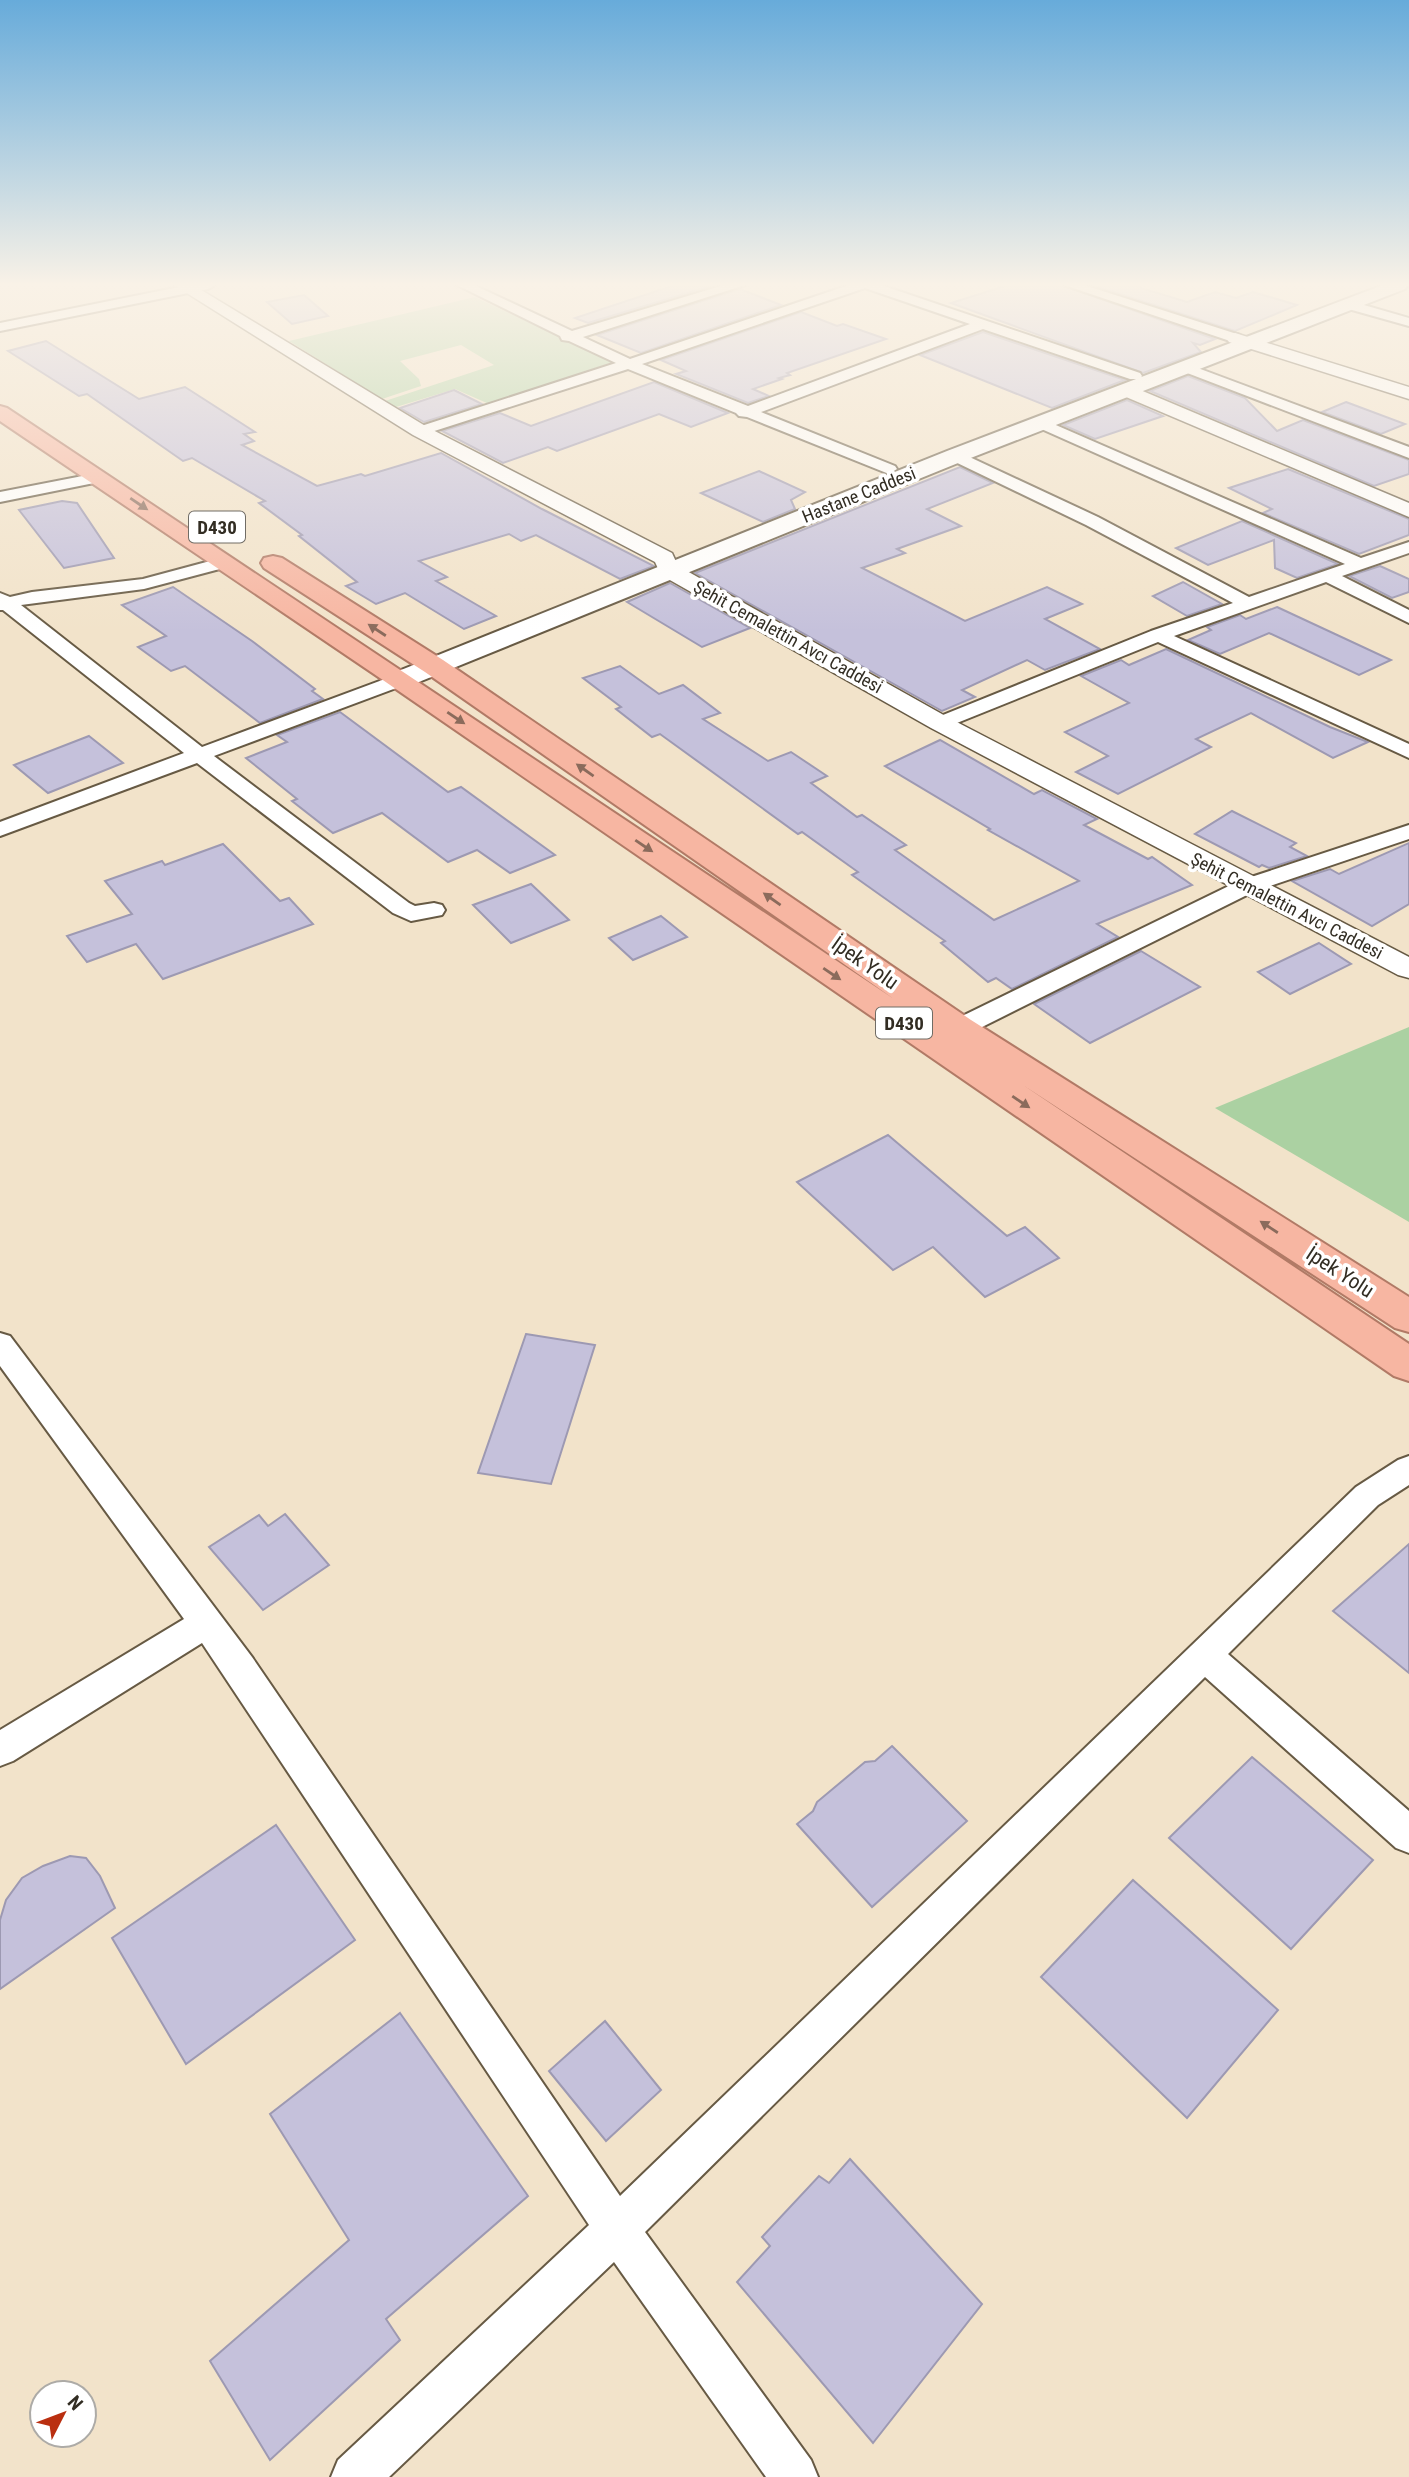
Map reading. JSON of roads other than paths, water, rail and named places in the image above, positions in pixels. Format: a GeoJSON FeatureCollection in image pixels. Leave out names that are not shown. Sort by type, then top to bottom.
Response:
{"type":"FeatureCollection","features":[{"type":"Feature","properties":{"kind":"highway","name":"D430"},"geometry":{"type":"LineString","coordinates":[[17,401],[225,562],[409,668]]}},
{"type":"Feature","properties":{"kind":"highway","name":"D430"},"geometry":{"type":"LineString","coordinates":[[0,412],[101,466]]}},
{"type":"Feature","properties":{"kind":"highway","name":"D430"},"geometry":{"type":"LineString","coordinates":[[256,552],[409,668],[1409,1365]]}},
{"type":"Feature","properties":{"kind":"highway","name":"İpek Yolu"},"geometry":{"type":"LineString","coordinates":[[409,668],[959,1028],[1409,1317]]}},
{"type":"Feature","properties":{"kind":"main road","name":"Hastane Caddesi"},"geometry":{"type":"LineString","coordinates":[[409,668],[666,564],[889,469],[1081,401]]}},
{"type":"Feature","properties":{"kind":"main road","name":"Hastane Caddesi"},"geometry":{"type":"LineString","coordinates":[[666,564],[1042,424],[1093,401]]}},
{"type":"Feature","properties":{"kind":"street","name":"Şehit Cemalettin Avcı Caddesi"},"geometry":{"type":"LineString","coordinates":[[372,401],[420,431],[666,564],[940,723],[1409,969]]}},
{"type":"Feature","properties":{"kind":"street"},"geometry":{"type":"LineString","coordinates":[[420,431],[516,401]]}},
{"type":"Feature","properties":{"kind":"street"},"geometry":{"type":"LineString","coordinates":[[714,401],[889,469]]}},
{"type":"Feature","properties":{"kind":"street"},"geometry":{"type":"LineString","coordinates":[[744,413],[777,401]]}},
{"type":"Feature","properties":{"kind":"street"},"geometry":{"type":"LineString","coordinates":[[1169,401],[1409,511]]}},
{"type":"Feature","properties":{"kind":"street"},"geometry":{"type":"LineString","coordinates":[[1272,401],[1409,453]]}},
{"type":"Feature","properties":{"kind":"street"},"geometry":{"type":"LineString","coordinates":[[1042,424],[1360,564]]}},
{"type":"Feature","properties":{"kind":"street"},"geometry":{"type":"LineString","coordinates":[[955,456],[1092,521],[1249,604]]}},
{"type":"Feature","properties":{"kind":"street"},"geometry":{"type":"LineString","coordinates":[[0,497],[101,466]]}},
{"type":"Feature","properties":{"kind":"street"},"geometry":{"type":"LineString","coordinates":[[940,723],[1158,635],[1330,577],[1409,547]]}},
{"type":"Feature","properties":{"kind":"street"},"geometry":{"type":"LineString","coordinates":[[3,602],[144,584],[225,562]]}},
{"type":"Feature","properties":{"kind":"street"},"geometry":{"type":"LineString","coordinates":[[1330,577],[1409,617]]}},
{"type":"Feature","properties":{"kind":"street"},"geometry":{"type":"LineString","coordinates":[[3,602],[401,908],[411,914],[434,910]]}},
{"type":"Feature","properties":{"kind":"street"},"geometry":{"type":"LineString","coordinates":[[1158,635],[1409,752]]}},
{"type":"Feature","properties":{"kind":"street"},"geometry":{"type":"LineString","coordinates":[[0,829],[198,754],[409,668]]}},
{"type":"Feature","properties":{"kind":"street"},"geometry":{"type":"LineString","coordinates":[[959,1028],[1247,886],[1409,832]]}},
{"type":"Feature","properties":{"kind":"street"},"geometry":{"type":"LineString","coordinates":[[0,1344],[240,1668],[617,2229],[794,2477]]}},
{"type":"Feature","properties":{"kind":"street"},"geometry":{"type":"LineString","coordinates":[[355,2477],[617,2229],[1367,1496],[1409,1469]]}},
{"type":"Feature","properties":{"kind":"street"},"geometry":{"type":"LineString","coordinates":[[0,1749],[205,1622]]}},
{"type":"Feature","properties":{"kind":"street"},"geometry":{"type":"LineString","coordinates":[[1203,1654],[1409,1835]]}}]}
